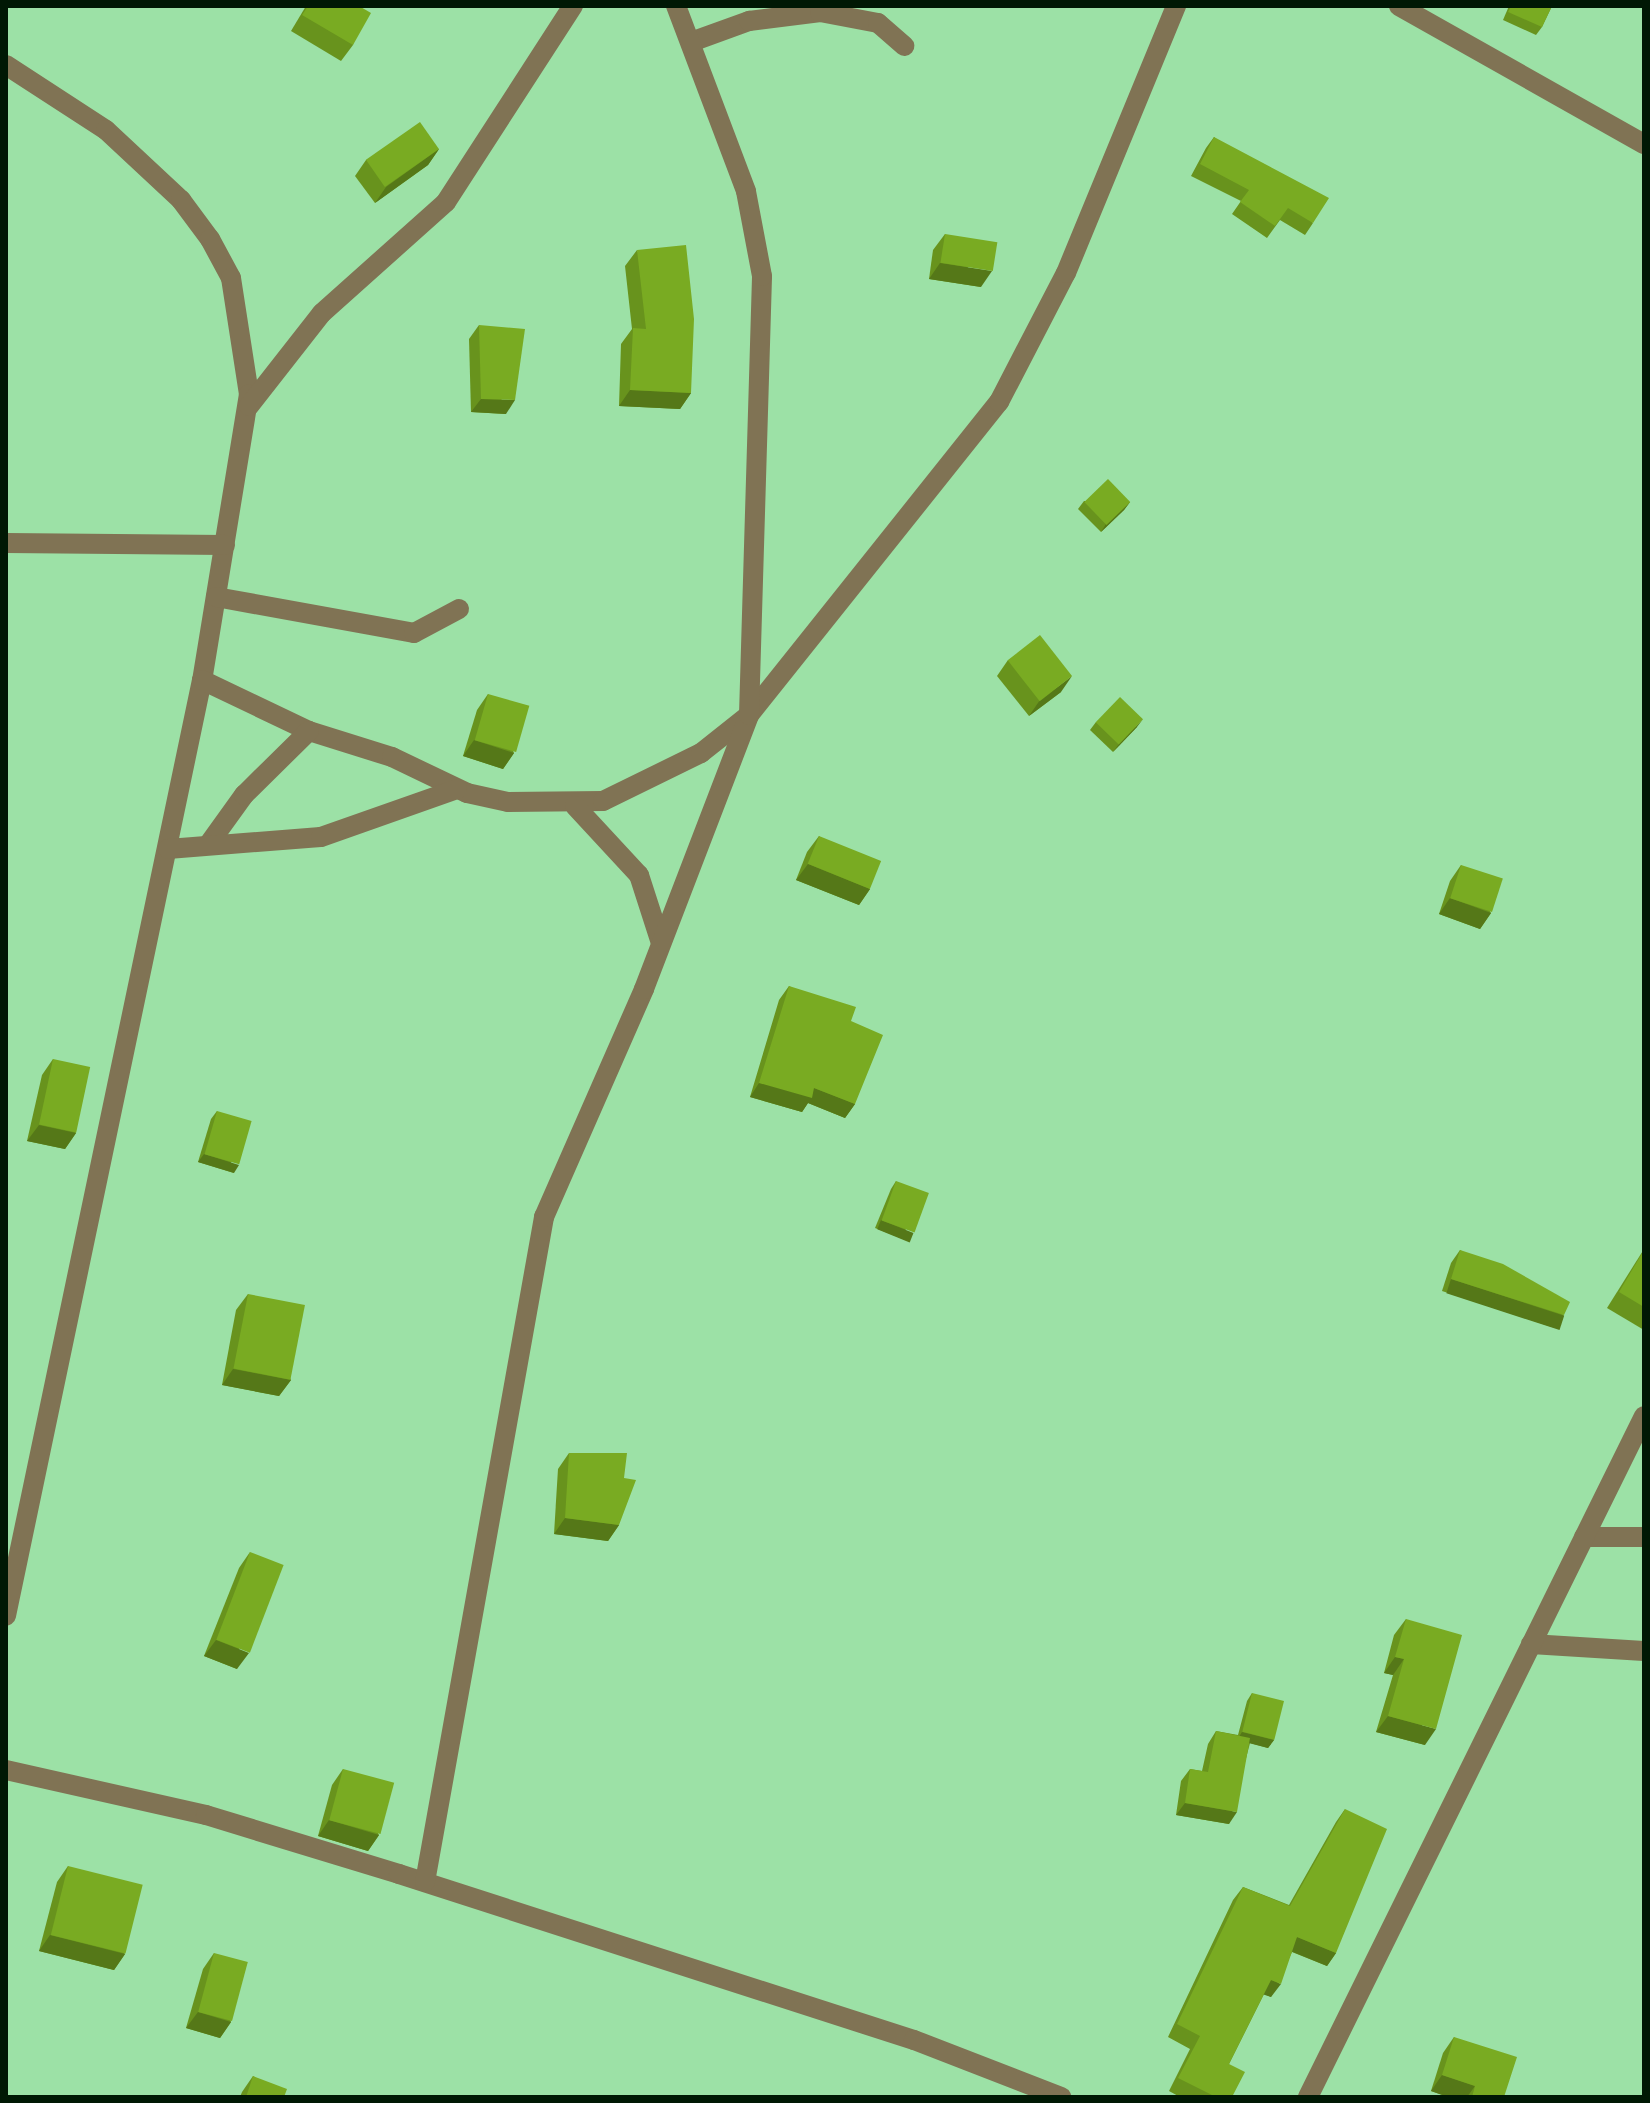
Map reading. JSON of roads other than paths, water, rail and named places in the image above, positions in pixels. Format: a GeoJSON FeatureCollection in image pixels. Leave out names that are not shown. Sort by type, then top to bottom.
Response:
{"type":"FeatureCollection","features":[{"type":"Feature","properties":{"kind":"street"},"geometry":{"type":"LineString","coordinates":[[247,410],[322,313],[446,202],[573,6]]}},
{"type":"Feature","properties":{"kind":"street"},"geometry":{"type":"LineString","coordinates":[[425,1882],[534,1258],[560,1169],[661,943],[749,715],[762,276],[746,191],[676,6]]}},
{"type":"Feature","properties":{"kind":"street"},"geometry":{"type":"LineString","coordinates":[[202,680],[309,731],[457,789],[575,806],[667,775],[749,715],[960,454],[1018,370],[1176,6]]}},
{"type":"Feature","properties":{"kind":"street"},"geometry":{"type":"LineString","coordinates":[[1399,6],[1644,144]]}},
{"type":"Feature","properties":{"kind":"street"},"geometry":{"type":"LineString","coordinates":[[691,42],[749,21],[820,12],[878,23],[904,46]]}},
{"type":"Feature","properties":{"kind":"street"},"geometry":{"type":"LineString","coordinates":[[6,65],[106,130],[181,200],[210,239],[241,316],[247,410],[202,680],[6,1616]]}},
{"type":"Feature","properties":{"kind":"street"},"geometry":{"type":"LineString","coordinates":[[6,543],[225,545]]}},
{"type":"Feature","properties":{"kind":"street"},"geometry":{"type":"LineString","coordinates":[[216,597],[414,633],[459,609]]}},
{"type":"Feature","properties":{"kind":"street"},"geometry":{"type":"LineString","coordinates":[[208,845],[244,795],[309,731]]}},
{"type":"Feature","properties":{"kind":"street"},"geometry":{"type":"LineString","coordinates":[[168,849],[321,837],[457,789]]}},
{"type":"Feature","properties":{"kind":"street"},"geometry":{"type":"LineString","coordinates":[[575,806],[639,875],[661,943]]}},
{"type":"Feature","properties":{"kind":"street"},"geometry":{"type":"LineString","coordinates":[[1308,2097],[1644,1416]]}},
{"type":"Feature","properties":{"kind":"street"},"geometry":{"type":"LineString","coordinates":[[1584,1537],[1644,1537]]}},
{"type":"Feature","properties":{"kind":"street"},"geometry":{"type":"LineString","coordinates":[[1531,1644],[1644,1651]]}},
{"type":"Feature","properties":{"kind":"street"},"geometry":{"type":"LineString","coordinates":[[6,1770],[206,1815],[425,1882],[914,2040],[1061,2097]]}}]}
